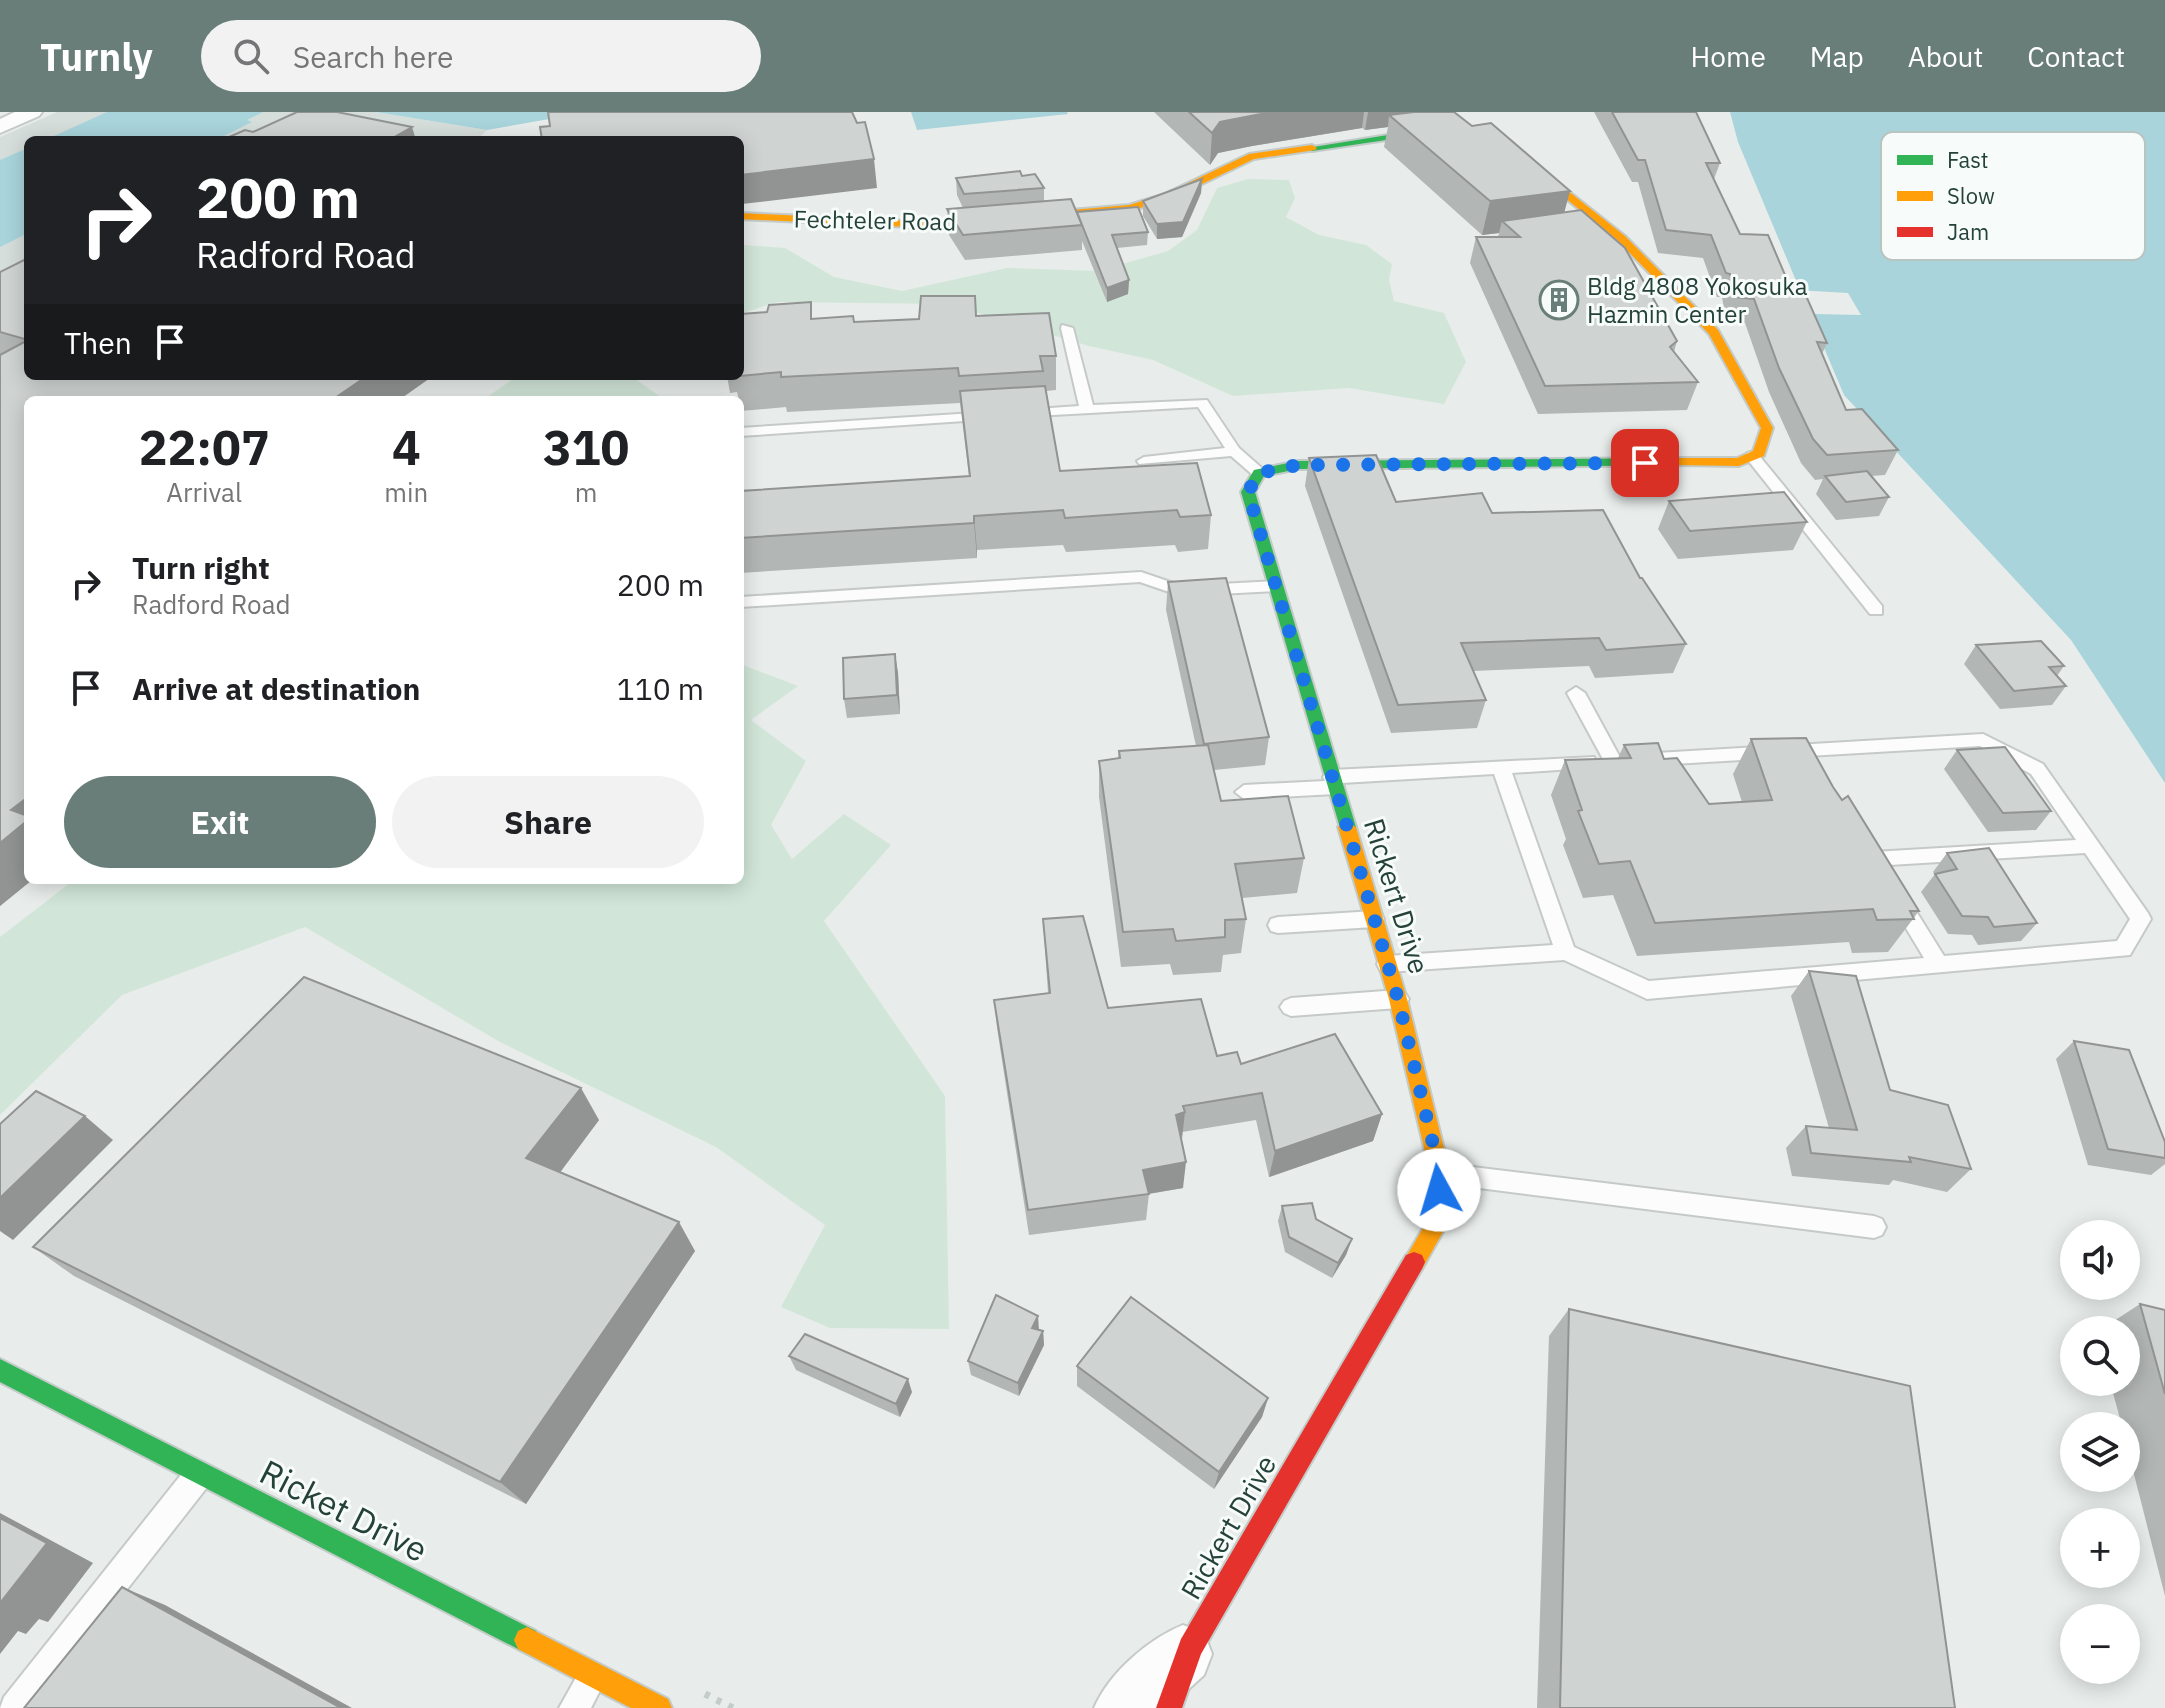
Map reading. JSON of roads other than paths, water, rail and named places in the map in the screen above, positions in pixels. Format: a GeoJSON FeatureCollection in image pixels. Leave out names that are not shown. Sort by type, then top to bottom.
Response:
{"type":"FeatureCollection","features":[{"type":"Feature","properties":{"kind":"street"},"geometry":{"type":"LineString","coordinates":[[0,127],[32,112]]}},
{"type":"Feature","properties":{"kind":"street","name":"Fechteler Road"},"geometry":{"type":"LineString","coordinates":[[744,216],[932,225],[1130,208],[1169,196],[1252,156],[1444,129],[1466,130]]}},
{"type":"Feature","properties":{"kind":"street"},"geometry":{"type":"LineString","coordinates":[[1259,473],[1298,465],[1739,462],[1759,453],[1767,428],[1714,332],[1505,146]]}},
{"type":"Feature","properties":{"kind":"street","name":"Rickert Drive"},"geometry":{"type":"LineString","coordinates":[[1169,1708],[1190,1648],[1433,1230],[1440,1173],[1398,999],[1248,492],[1259,473]]}},
{"type":"Feature","properties":{"kind":"street","name":"Ricket Drive"},"geometry":{"type":"LineString","coordinates":[[0,1370],[659,1708]]}},
{"type":"Feature","properties":{"kind":"street"},"geometry":{"type":"LineString","coordinates":[[1124,1708],[1190,1648]]}},
{"type":"Feature","properties":{"kind":"lane"},"geometry":{"type":"LineString","coordinates":[[1067,328],[1087,410]]}},
{"type":"Feature","properties":{"kind":"lane"},"geometry":{"type":"LineString","coordinates":[[744,432],[1202,403],[1234,451],[1259,473]]}},
{"type":"Feature","properties":{"kind":"lane"},"geometry":{"type":"LineString","coordinates":[[1144,461],[1234,451]]}},
{"type":"Feature","properties":{"kind":"lane"},"geometry":{"type":"LineString","coordinates":[[1752,456],[1876,610]]}},
{"type":"Feature","properties":{"kind":"lane"},"geometry":{"type":"LineString","coordinates":[[744,602],[1141,577],[1181,591],[1275,586]]}},
{"type":"Feature","properties":{"kind":"lane"},"geometry":{"type":"LineString","coordinates":[[1576,693],[1613,761]]}},
{"type":"Feature","properties":{"kind":"lane"},"geometry":{"type":"LineString","coordinates":[[1244,792],[1501,767],[1983,740],[2037,769],[2141,919],[2123,949],[1647,990],[1566,952],[1387,964]]}},
{"type":"Feature","properties":{"kind":"lane"},"geometry":{"type":"LineString","coordinates":[[1806,750],[1821,774]]}},
{"type":"Feature","properties":{"kind":"lane"},"geometry":{"type":"LineString","coordinates":[[1501,767],[1566,952]]}},
{"type":"Feature","properties":{"kind":"lane"},"geometry":{"type":"LineString","coordinates":[[1939,965],[1878,866],[2090,846]]}},
{"type":"Feature","properties":{"kind":"lane"},"geometry":{"type":"LineString","coordinates":[[1278,925],[1374,919]]}},
{"type":"Feature","properties":{"kind":"lane"},"geometry":{"type":"LineString","coordinates":[[1291,1007],[1398,999]]}},
{"type":"Feature","properties":{"kind":"lane"},"geometry":{"type":"LineString","coordinates":[[1440,1173],[1874,1227]]}},
{"type":"Feature","properties":{"kind":"lane"},"geometry":{"type":"LineString","coordinates":[[15,1708],[201,1473]]}},
{"type":"Feature","properties":{"kind":"lane"},"geometry":{"type":"LineString","coordinates":[[574,1708],[593,1675]]}},
{"type":"Feature","properties":{"kind":"water"},"geometry":{"type":"Polygon","coordinates":[[[107,112],[263,112],[247,120],[252,122],[224,136],[54,136],[107,112]]]}},
{"type":"Feature","properties":{"kind":"water"},"geometry":{"type":"Polygon","coordinates":[[[376,112],[589,112],[487,130],[376,112]]]}},
{"type":"Feature","properties":{"kind":"water"},"geometry":{"type":"Polygon","coordinates":[[[911,112],[1067,112],[1068,114],[917,130],[911,112]]]}},
{"type":"Feature","properties":{"kind":"water"},"geometry":{"type":"Polygon","coordinates":[[[1730,112],[2165,112],[2165,783],[2071,640],[1844,395],[1811,317],[1816,317],[1815,314],[1861,315],[1848,293],[1796,290],[1798,287],[1793,283],[1797,283],[1738,142],[1730,112]]]}},
{"type":"Feature","properties":{"kind":"water"},"geometry":{"type":"Polygon","coordinates":[[[24,150],[24,235],[0,247],[0,160],[24,150]]]}},
{"type":"Feature","properties":{"kind":"place","name":"Bldg 4808 Yokosuka Hazmin Center"},"geometry":{"type":"Point","coordinates":[1559,300]}}]}
